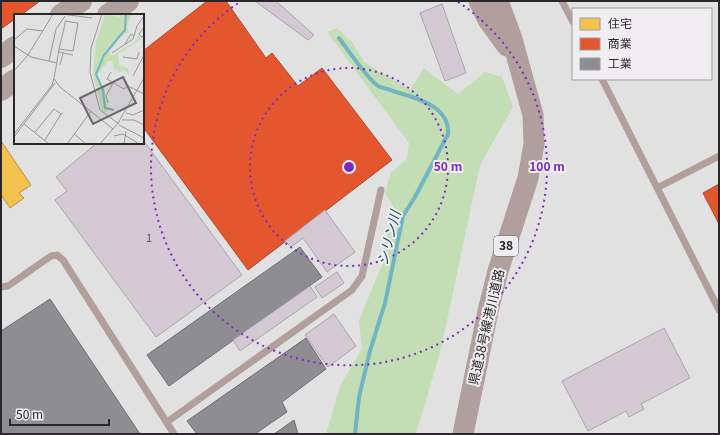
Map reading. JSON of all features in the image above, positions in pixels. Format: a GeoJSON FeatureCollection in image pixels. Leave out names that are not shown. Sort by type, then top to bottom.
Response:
{"type":"FeatureCollection","features":[{"type":"Feature","properties":{"kind":"highway"},"geometry":{"type":"LineString","coordinates":[[62,14],[81,1]]}},
{"type":"Feature","properties":{"kind":"highway"},"geometry":{"type":"LineString","coordinates":[[109,14],[128,1]]}},
{"type":"Feature","properties":{"kind":"highway"},"geometry":{"type":"LineString","coordinates":[[1,57],[14,48]]}},
{"type":"Feature","properties":{"kind":"highway"},"geometry":{"type":"LineString","coordinates":[[1,90],[14,81]]}},
{"type":"Feature","properties":{"kind":"main road","name":"県道38号線港川道路"},"geometry":{"type":"LineString","coordinates":[[479,1],[488,20],[516,60]]}},
{"type":"Feature","properties":{"kind":"main road","name":"県道38号線港川道路"},"geometry":{"type":"LineString","coordinates":[[463,434],[480,346],[498,271],[522,201],[532,162],[534,144],[533,115],[516,60],[512,39],[498,1]]}},
{"type":"Feature","properties":{"kind":"lane"},"geometry":{"type":"LineString","coordinates":[[562,1],[572,20]]}},
{"type":"Feature","properties":{"kind":"lane"},"geometry":{"type":"LineString","coordinates":[[602,80],[719,310]]}},
{"type":"Feature","properties":{"kind":"lane"},"geometry":{"type":"LineString","coordinates":[[656,188],[719,156]]}},
{"type":"Feature","properties":{"kind":"lane"},"geometry":{"type":"LineString","coordinates":[[167,422],[352,290],[362,276],[381,190]]}},
{"type":"Feature","properties":{"kind":"lane"},"geometry":{"type":"LineString","coordinates":[[1,287],[8,286],[51,256],[57,255],[63,260],[174,434]]}},
{"type":"Feature","properties":{"kind":"green space"},"geometry":{"type":"Polygon","coordinates":[[[337,28],[353,43],[364,62],[410,90],[424,68],[458,94],[485,72],[502,77],[513,107],[480,165],[441,349],[416,434],[326,434],[340,386],[362,349],[359,320],[382,265],[388,228],[396,212],[385,192],[391,173],[407,159],[409,143],[327,32],[337,28]]]}},
{"type":"Feature","properties":{"kind":"building: 住宅"},"geometry":{"type":"Polygon","coordinates":[[[1,141],[31,185],[19,193],[24,198],[10,208],[1,195],[1,141]]]}},
{"type":"Feature","properties":{"kind":"building: 商業"},"geometry":{"type":"Polygon","coordinates":[[[1,1],[40,1],[22,14],[14,14],[14,20],[1,29],[1,1]]]}},
{"type":"Feature","properties":{"kind":"building: 商業"},"geometry":{"type":"Polygon","coordinates":[[[207,1],[226,1],[266,58],[272,53],[298,86],[322,68],[392,160],[248,270],[144,128],[144,50],[207,1]]]}},
{"type":"Feature","properties":{"kind":"building: 商業"},"geometry":{"type":"Polygon","coordinates":[[[719,184],[719,224],[703,193],[719,184]]]}},
{"type":"Feature","properties":{"kind":"building: 工業"},"geometry":{"type":"Polygon","coordinates":[[[300,247],[322,277],[169,386],[147,355],[300,247]]]}},
{"type":"Feature","properties":{"kind":"building: 工業"},"geometry":{"type":"Polygon","coordinates":[[[50,299],[140,434],[1,434],[1,331],[50,299]]]}},
{"type":"Feature","properties":{"kind":"building: 工業"},"geometry":{"type":"Polygon","coordinates":[[[306,338],[326,369],[282,402],[287,412],[255,434],[197,434],[187,421],[306,338]]]}},
{"type":"Feature","properties":{"kind":"building: 工業"},"geometry":{"type":"Polygon","coordinates":[[[294,420],[298,434],[274,434],[294,420]]]}},
{"type":"Feature","properties":{"kind":"building: その他"},"geometry":{"type":"Polygon","coordinates":[[[255,1],[276,1],[314,35],[308,40],[255,1]]]}},
{"type":"Feature","properties":{"kind":"building: その他"},"geometry":{"type":"Polygon","coordinates":[[[442,4],[466,73],[445,81],[420,13],[442,4]]]}},
{"type":"Feature","properties":{"kind":"building: その他"},"geometry":{"type":"Polygon","coordinates":[[[144,141],[242,275],[156,337],[55,200],[67,191],[56,177],[96,144],[144,144],[144,141]]]}},
{"type":"Feature","properties":{"kind":"building: その他"},"geometry":{"type":"Polygon","coordinates":[[[325,210],[355,252],[327,272],[303,238],[291,247],[285,241],[325,210]]]}},
{"type":"Feature","properties":{"kind":"building: その他"},"geometry":{"type":"Polygon","coordinates":[[[337,272],[344,283],[322,298],[315,287],[337,272]]]}},
{"type":"Feature","properties":{"kind":"building: その他"},"geometry":{"type":"Polygon","coordinates":[[[310,286],[317,297],[240,351],[233,340],[310,286]]]}},
{"type":"Feature","properties":{"kind":"building: その他"},"geometry":{"type":"Polygon","coordinates":[[[334,314],[356,346],[328,367],[305,335],[334,314]]]}},
{"type":"Feature","properties":{"kind":"building: その他"},"geometry":{"type":"Polygon","coordinates":[[[664,328],[690,378],[641,404],[644,409],[629,417],[626,411],[588,431],[562,381],[664,328]]]}},
{"type":"Feature","properties":{"kind":"waterway","name":"シリン川"},"geometry":{"type":"LineString","coordinates":[[339,38],[363,70],[378,86],[421,100],[437,109],[447,124],[448,134],[415,197],[403,216],[385,303],[370,351],[359,397],[355,434]]}}]}
